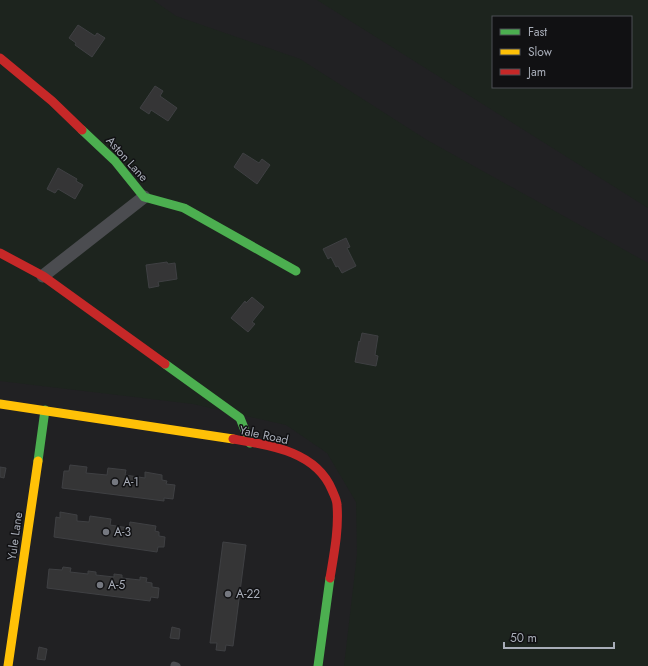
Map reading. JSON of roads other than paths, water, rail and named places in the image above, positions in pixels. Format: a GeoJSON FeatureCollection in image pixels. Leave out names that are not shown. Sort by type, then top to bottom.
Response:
{"type":"FeatureCollection","features":[{"type":"Feature","properties":{"kind":"street","name":"Aston Lane"},"geometry":{"type":"LineString","coordinates":[[0,58],[52,101],[115,161],[144,197],[184,208],[296,270]]}},
{"type":"Feature","properties":{"kind":"street"},"geometry":{"type":"LineString","coordinates":[[43,276],[144,197]]}},
{"type":"Feature","properties":{"kind":"street"},"geometry":{"type":"LineString","coordinates":[[0,253],[43,276],[240,418],[250,443]]}},
{"type":"Feature","properties":{"kind":"street","name":"Yale Road"},"geometry":{"type":"LineString","coordinates":[[0,404],[268,445],[296,454],[316,467],[329,484],[337,503],[337,531],[318,666]]}},
{"type":"Feature","properties":{"kind":"street","name":"Yule Lane"},"geometry":{"type":"LineString","coordinates":[[8,666],[45,410]]}},
{"type":"Feature","properties":{"kind":"place","name":"A-1"},"geometry":{"type":"Point","coordinates":[115,482]}},
{"type":"Feature","properties":{"kind":"place","name":"A-3"},"geometry":{"type":"Point","coordinates":[106,532]}},
{"type":"Feature","properties":{"kind":"place","name":"A-5"},"geometry":{"type":"Point","coordinates":[100,585]}},
{"type":"Feature","properties":{"kind":"place","name":"A-22"},"geometry":{"type":"Point","coordinates":[228,594]}}]}
